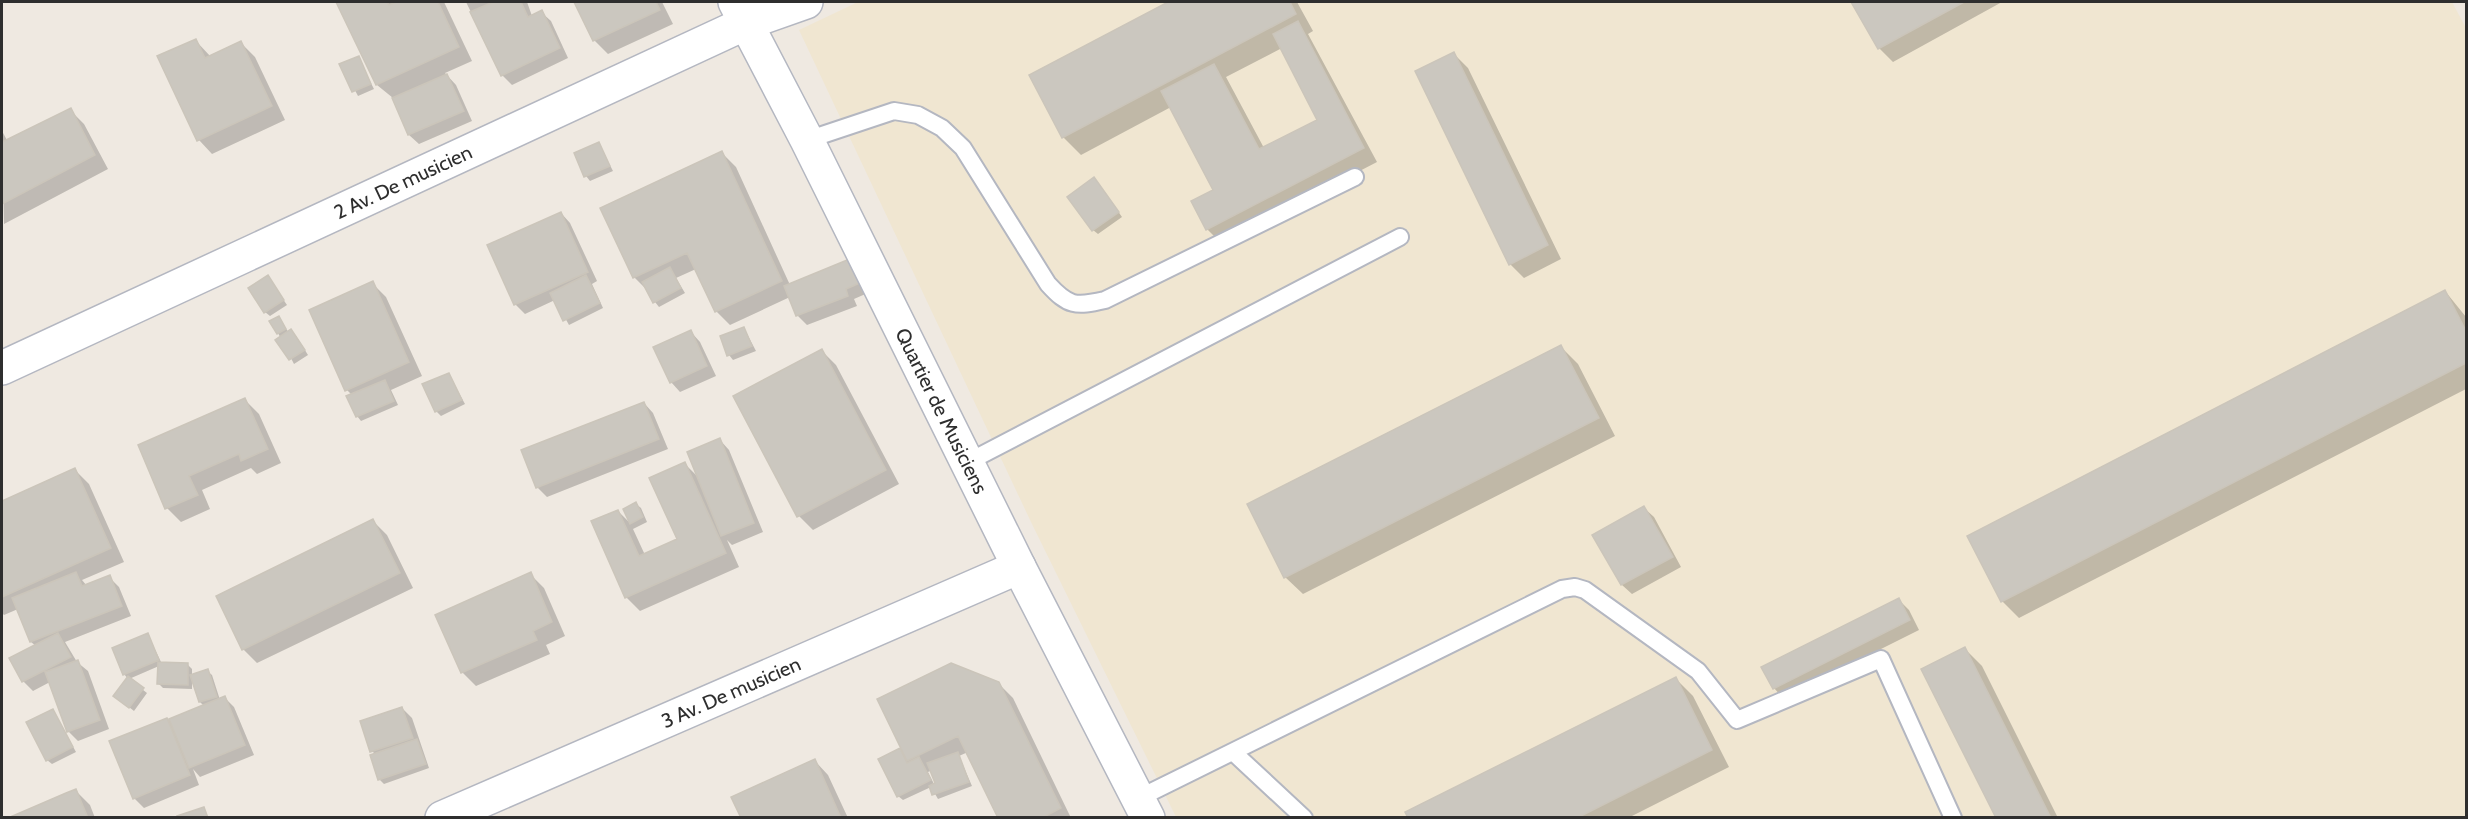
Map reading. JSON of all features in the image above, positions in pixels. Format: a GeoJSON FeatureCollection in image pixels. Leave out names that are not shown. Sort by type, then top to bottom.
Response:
{"type":"FeatureCollection","features":[{"type":"Feature","properties":{"kind":"street","name":"2 Av. De musicien"},"geometry":{"type":"LineString","coordinates":[[2,368],[740,12],[806,2]]}},
{"type":"Feature","properties":{"kind":"street","name":"Quartier de Musiciens"},"geometry":{"type":"LineString","coordinates":[[740,12],[807,140],[1019,567],[1143,808]]}},
{"type":"Feature","properties":{"kind":"street","name":"3 Av. De musicien"},"geometry":{"type":"LineString","coordinates":[[442,818],[481,810],[1019,567]]}},
{"type":"Feature","properties":{"kind":"lane"},"geometry":{"type":"LineString","coordinates":[[807,140],[894,111],[918,115],[942,128],[963,148],[1048,284],[1063,301],[1083,305],[1105,300],[1355,177]]}},
{"type":"Feature","properties":{"kind":"lane"},"geometry":{"type":"LineString","coordinates":[[968,462],[1400,237]]}},
{"type":"Feature","properties":{"kind":"lane"},"geometry":{"type":"LineString","coordinates":[[1143,808],[1233,752],[1562,589],[1575,587],[1585,591],[1698,671],[1737,720],[1881,659],[1953,818]]}},
{"type":"Feature","properties":{"kind":"lane"},"geometry":{"type":"LineString","coordinates":[[1233,752],[1304,818]]}},
{"type":"Feature","properties":{"kind":"shaded area"},"geometry":{"type":"Polygon","coordinates":[[[858,2],[2452,2],[2466,28],[2466,817],[1176,817],[1031,522],[799,30],[858,2]]]}},
{"type":"Feature","properties":{"kind":"building"},"geometry":{"type":"Polygon","coordinates":[[[336,2],[387,2],[389,5],[396,2],[438,2],[459,47],[376,85],[336,2]]]}},
{"type":"Feature","properties":{"kind":"building"},"geometry":{"type":"Polygon","coordinates":[[[493,2],[521,2],[528,17],[542,10],[560,48],[501,76],[470,12],[493,2]]]}},
{"type":"Feature","properties":{"kind":"building"},"geometry":{"type":"Polygon","coordinates":[[[574,2],[656,2],[660,10],[593,41],[574,2]]]}},
{"type":"Feature","properties":{"kind":"building"},"geometry":{"type":"Polygon","coordinates":[[[1168,2],[1290,2],[1296,14],[1062,138],[1029,75],[1168,2]]]}},
{"type":"Feature","properties":{"kind":"building"},"geometry":{"type":"Polygon","coordinates":[[[1851,2],[1964,2],[1878,49],[1851,2]]]}},
{"type":"Feature","properties":{"kind":"building"},"geometry":{"type":"Polygon","coordinates":[[[1298,21],[1364,148],[1206,230],[1191,201],[1213,190],[1161,91],[1214,64],[1259,149],[1317,120],[1273,34],[1298,21]]]}},
{"type":"Feature","properties":{"kind":"building"},"geometry":{"type":"Polygon","coordinates":[[[196,39],[205,58],[241,41],[272,106],[197,141],[157,56],[196,39]]]}},
{"type":"Feature","properties":{"kind":"building"},"geometry":{"type":"Polygon","coordinates":[[[1454,52],[1548,245],[1509,265],[1415,71],[1454,52]]]}},
{"type":"Feature","properties":{"kind":"building"},"geometry":{"type":"Polygon","coordinates":[[[359,56],[371,84],[352,92],[339,64],[359,56]]]}},
{"type":"Feature","properties":{"kind":"building"},"geometry":{"type":"Polygon","coordinates":[[[447,74],[464,111],[408,135],[392,98],[447,74]]]}},
{"type":"Feature","properties":{"kind":"building"},"geometry":{"type":"Polygon","coordinates":[[[71,108],[95,155],[2,204],[2,142],[71,108]]]}},
{"type":"Feature","properties":{"kind":"building"},"geometry":{"type":"Polygon","coordinates":[[[599,142],[610,166],[584,177],[574,153],[599,142]]]}},
{"type":"Feature","properties":{"kind":"building"},"geometry":{"type":"Polygon","coordinates":[[[722,151],[782,281],[715,312],[687,253],[633,278],[600,208],[722,151]]]}},
{"type":"Feature","properties":{"kind":"building"},"geometry":{"type":"Polygon","coordinates":[[[1094,177],[1119,212],[1092,231],[1067,197],[1094,177]]]}},
{"type":"Feature","properties":{"kind":"building"},"geometry":{"type":"Polygon","coordinates":[[[561,212],[588,272],[514,305],[487,245],[561,212]]]}},
{"type":"Feature","properties":{"kind":"building"},"geometry":{"type":"Polygon","coordinates":[[[852,258],[862,282],[846,289],[848,296],[796,316],[784,286],[852,258]]]}},
{"type":"Feature","properties":{"kind":"building"},"geometry":{"type":"Polygon","coordinates":[[[670,267],[681,288],[653,303],[642,282],[670,267]]]}},
{"type":"Feature","properties":{"kind":"building"},"geometry":{"type":"Polygon","coordinates":[[[268,275],[284,300],[264,313],[248,288],[268,275]]]}},
{"type":"Feature","properties":{"kind":"building"},"geometry":{"type":"Polygon","coordinates":[[[586,275],[600,303],[563,321],[550,293],[586,275]]]}},
{"type":"Feature","properties":{"kind":"building"},"geometry":{"type":"Polygon","coordinates":[[[373,281],[409,362],[345,391],[309,310],[373,281]]]}},
{"type":"Feature","properties":{"kind":"building"},"geometry":{"type":"Polygon","coordinates":[[[2445,290],[2466,331],[2466,363],[2001,602],[1967,536],[2445,290]]]}},
{"type":"Feature","properties":{"kind":"building"},"geometry":{"type":"Polygon","coordinates":[[[279,316],[286,329],[277,334],[269,321],[279,316]]]}},
{"type":"Feature","properties":{"kind":"building"},"geometry":{"type":"Polygon","coordinates":[[[744,327],[752,346],[727,356],[720,336],[744,327]]]}},
{"type":"Feature","properties":{"kind":"building"},"geometry":{"type":"Polygon","coordinates":[[[291,329],[305,350],[289,360],[275,340],[291,329]]]}},
{"type":"Feature","properties":{"kind":"building"},"geometry":{"type":"Polygon","coordinates":[[[691,330],[707,366],[670,383],[653,347],[691,330]]]}},
{"type":"Feature","properties":{"kind":"building"},"geometry":{"type":"Polygon","coordinates":[[[1561,345],[1599,418],[1284,578],[1247,504],[1561,345]]]}},
{"type":"Feature","properties":{"kind":"building"},"geometry":{"type":"Polygon","coordinates":[[[822,349],[886,470],[797,517],[733,396],[822,349]]]}},
{"type":"Feature","properties":{"kind":"building"},"geometry":{"type":"Polygon","coordinates":[[[449,373],[462,400],[435,412],[422,384],[449,373]]]}},
{"type":"Feature","properties":{"kind":"building"},"geometry":{"type":"Polygon","coordinates":[[[385,380],[394,401],[356,417],[346,396],[385,380]]]}},
{"type":"Feature","properties":{"kind":"building"},"geometry":{"type":"Polygon","coordinates":[[[245,398],[268,449],[241,461],[239,454],[189,476],[198,495],[165,509],[138,445],[245,398]]]}},
{"type":"Feature","properties":{"kind":"building"},"geometry":{"type":"Polygon","coordinates":[[[644,402],[659,439],[536,488],[521,450],[644,402]]]}},
{"type":"Feature","properties":{"kind":"building"},"geometry":{"type":"Polygon","coordinates":[[[720,438],[754,523],[721,536],[687,452],[720,438]]]}},
{"type":"Feature","properties":{"kind":"building"},"geometry":{"type":"Polygon","coordinates":[[[685,462],[726,553],[625,598],[591,521],[618,510],[639,556],[677,539],[649,478],[685,462]]]}},
{"type":"Feature","properties":{"kind":"building"},"geometry":{"type":"Polygon","coordinates":[[[75,468],[111,548],[2,597],[2,501],[75,468]]]}},
{"type":"Feature","properties":{"kind":"building"},"geometry":{"type":"Polygon","coordinates":[[[636,502],[643,517],[630,524],[623,509],[636,502]]]}},
{"type":"Feature","properties":{"kind":"building"},"geometry":{"type":"Polygon","coordinates":[[[1644,506],[1673,557],[1621,585],[1592,535],[1644,506]]]}},
{"type":"Feature","properties":{"kind":"building"},"geometry":{"type":"Polygon","coordinates":[[[373,519],[400,573],[242,650],[216,596],[373,519]]]}},
{"type":"Feature","properties":{"kind":"building"},"geometry":{"type":"Polygon","coordinates":[[[76,572],[82,586],[110,575],[122,606],[30,642],[12,598],[76,572]]]}},
{"type":"Feature","properties":{"kind":"building"},"geometry":{"type":"Polygon","coordinates":[[[531,572],[552,622],[533,631],[537,640],[461,673],[435,615],[531,572]]]}},
{"type":"Feature","properties":{"kind":"building"},"geometry":{"type":"Polygon","coordinates":[[[1899,598],[1910,620],[1773,689],[1761,667],[1899,598]]]}},
{"type":"Feature","properties":{"kind":"building"},"geometry":{"type":"Polygon","coordinates":[[[58,633],[71,657],[22,682],[9,658],[58,633]]]}},
{"type":"Feature","properties":{"kind":"building"},"geometry":{"type":"Polygon","coordinates":[[[148,633],[159,660],[123,675],[112,648],[148,633]]]}},
{"type":"Feature","properties":{"kind":"building"},"geometry":{"type":"Polygon","coordinates":[[[1965,647],[2051,818],[1996,818],[1921,669],[1965,647]]]}},
{"type":"Feature","properties":{"kind":"building"},"geometry":{"type":"Polygon","coordinates":[[[78,660],[100,720],[67,732],[45,672],[78,660]]]}},
{"type":"Feature","properties":{"kind":"building"},"geometry":{"type":"Polygon","coordinates":[[[158,662],[188,663],[188,685],[157,684],[158,662]]]}},
{"type":"Feature","properties":{"kind":"building"},"geometry":{"type":"Polygon","coordinates":[[[951,663],[999,682],[1061,808],[1042,818],[998,818],[958,736],[907,761],[877,699],[951,663]]]}},
{"type":"Feature","properties":{"kind":"building"},"geometry":{"type":"Polygon","coordinates":[[[208,669],[217,697],[199,702],[190,675],[208,669]]]}},
{"type":"Feature","properties":{"kind":"building"},"geometry":{"type":"Polygon","coordinates":[[[128,676],[144,688],[129,708],[113,696],[128,676]]]}},
{"type":"Feature","properties":{"kind":"building"},"geometry":{"type":"Polygon","coordinates":[[[1676,677],[1712,750],[1577,818],[1408,818],[1405,812],[1676,677]]]}},
{"type":"Feature","properties":{"kind":"building"},"geometry":{"type":"Polygon","coordinates":[[[225,696],[245,745],[189,768],[169,719],[225,696]]]}},
{"type":"Feature","properties":{"kind":"building"},"geometry":{"type":"Polygon","coordinates":[[[402,707],[413,738],[370,752],[360,721],[402,707]]]}},
{"type":"Feature","properties":{"kind":"building"},"geometry":{"type":"Polygon","coordinates":[[[53,709],[73,747],[46,761],[26,722],[53,709]]]}},
{"type":"Feature","properties":{"kind":"building"},"geometry":{"type":"Polygon","coordinates":[[[167,718],[190,775],[133,799],[109,741],[167,718]]]}},
{"type":"Feature","properties":{"kind":"building"},"geometry":{"type":"Polygon","coordinates":[[[417,739],[426,764],[378,780],[370,755],[417,739]]]}},
{"type":"Feature","properties":{"kind":"building"},"geometry":{"type":"Polygon","coordinates":[[[900,748],[907,763],[919,757],[931,780],[897,797],[878,759],[900,748]]]}},
{"type":"Feature","properties":{"kind":"building"},"geometry":{"type":"Polygon","coordinates":[[[958,752],[969,782],[932,795],[929,786],[935,783],[927,763],[958,752]]]}},
{"type":"Feature","properties":{"kind":"building"},"geometry":{"type":"Polygon","coordinates":[[[815,759],[841,818],[741,818],[731,797],[815,759]]]}},
{"type":"Feature","properties":{"kind":"building"},"geometry":{"type":"Polygon","coordinates":[[[76,789],[88,818],[8,818],[66,793],[76,789]]]}},
{"type":"Feature","properties":{"kind":"building"},"geometry":{"type":"Polygon","coordinates":[[[204,807],[208,818],[178,818],[177,816],[204,807]]]}}]}
